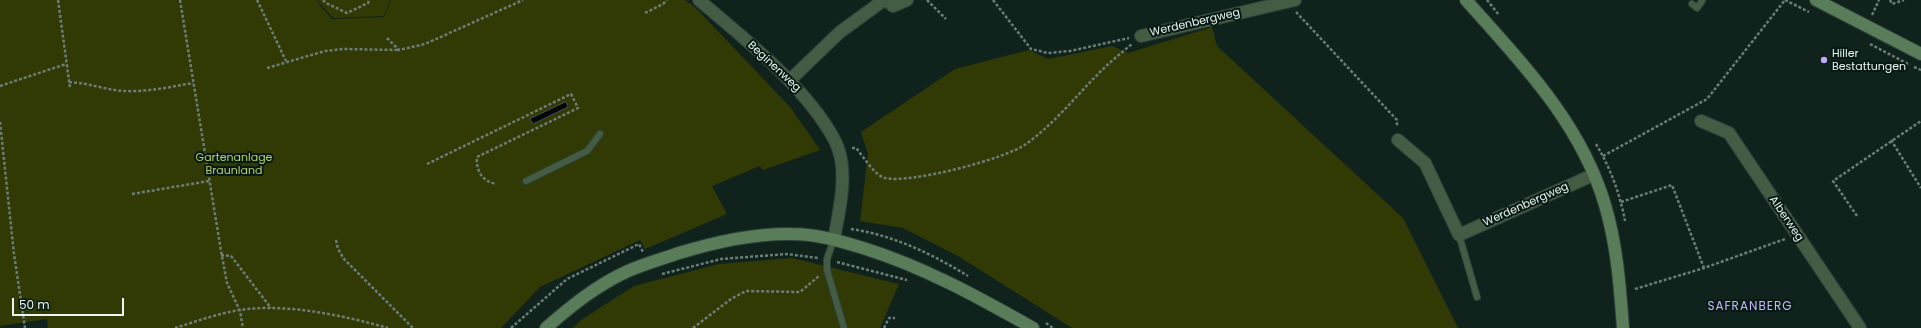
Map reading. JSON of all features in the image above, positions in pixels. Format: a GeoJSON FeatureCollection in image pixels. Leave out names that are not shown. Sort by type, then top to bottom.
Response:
{"type":"FeatureCollection","features":[{"type":"Feature","properties":{"kind":"main road"},"geometry":{"type":"LineString","coordinates":[[1466,0],[1505,42],[1545,92],[1574,137],[1593,175],[1605,204],[1612,233],[1618,272],[1623,328]]}},
{"type":"Feature","properties":{"kind":"main road"},"geometry":{"type":"LineString","coordinates":[[1816,0],[1921,54]]}},
{"type":"Feature","properties":{"kind":"main road"},"geometry":{"type":"LineString","coordinates":[[546,328],[594,290],[626,272],[710,244],[756,236],[835,233],[896,258],[1037,324]]}},
{"type":"Feature","properties":{"kind":"street","name":"Beginenweg"},"geometry":{"type":"LineString","coordinates":[[700,0],[790,80],[824,122],[839,148],[842,174],[841,200],[835,233]]}},
{"type":"Feature","properties":{"kind":"street"},"geometry":{"type":"LineString","coordinates":[[790,80],[840,32],[886,0],[893,6],[907,0]]}},
{"type":"Feature","properties":{"kind":"street","name":"Werdenbergweg"},"geometry":{"type":"LineString","coordinates":[[1141,36],[1290,1]]}},
{"type":"Feature","properties":{"kind":"street","name":"Alberweg"},"geometry":{"type":"LineString","coordinates":[[1701,121],[1728,134],[1860,328]]}},
{"type":"Feature","properties":{"kind":"street"},"geometry":{"type":"LineString","coordinates":[[1398,140],[1425,163],[1459,235]]}},
{"type":"Feature","properties":{"kind":"street","name":"Werdenbergweg"},"geometry":{"type":"LineString","coordinates":[[1459,235],[1593,175]]}},
{"type":"Feature","properties":{"kind":"lane"},"geometry":{"type":"LineString","coordinates":[[1692,4],[1697,8],[1702,1]]}},
{"type":"Feature","properties":{"kind":"lane"},"geometry":{"type":"LineString","coordinates":[[526,181],[587,151],[600,134]]}},
{"type":"Feature","properties":{"kind":"lane"},"geometry":{"type":"LineString","coordinates":[[835,233],[827,259],[827,270],[844,328]]}},
{"type":"Feature","properties":{"kind":"lane"},"geometry":{"type":"LineString","coordinates":[[1459,235],[1478,296]]}},
{"type":"Feature","properties":{"kind":"path"},"geometry":{"type":"LineString","coordinates":[[58,0],[70,88]]}},
{"type":"Feature","properties":{"kind":"path"},"geometry":{"type":"LineString","coordinates":[[180,0],[227,283],[240,311],[243,328]]}},
{"type":"Feature","properties":{"kind":"path"},"geometry":{"type":"LineString","coordinates":[[257,0],[286,61]]}},
{"type":"Feature","properties":{"kind":"path"},"geometry":{"type":"LineString","coordinates":[[323,0],[326,3],[347,13],[368,3],[368,0]]}},
{"type":"Feature","properties":{"kind":"path"},"geometry":{"type":"LineString","coordinates":[[267,68],[318,52],[335,49],[398,50],[425,44],[523,0]]}},
{"type":"Feature","properties":{"kind":"path"},"geometry":{"type":"LineString","coordinates":[[645,13],[663,4],[667,0]]}},
{"type":"Feature","properties":{"kind":"path"},"geometry":{"type":"LineString","coordinates":[[927,0],[946,19]]}},
{"type":"Feature","properties":{"kind":"path"},"geometry":{"type":"LineString","coordinates":[[993,0],[1030,49],[1048,53],[1070,51],[1141,36]]}},
{"type":"Feature","properties":{"kind":"path"},"geometry":{"type":"LineString","coordinates":[[1603,156],[1707,99],[1785,0]]}},
{"type":"Feature","properties":{"kind":"path"},"geometry":{"type":"LineString","coordinates":[[1890,0],[1892,4],[1904,0]]}},
{"type":"Feature","properties":{"kind":"path"},"geometry":{"type":"LineString","coordinates":[[1290,1],[1397,120],[1398,140]]}},
{"type":"Feature","properties":{"kind":"path"},"geometry":{"type":"LineString","coordinates":[[839,148],[856,148],[873,169],[884,178],[904,179],[984,162],[1025,145],[1068,106],[1100,72],[1141,36]]}},
{"type":"Feature","properties":{"kind":"path"},"geometry":{"type":"LineString","coordinates":[[387,38],[398,50]]}},
{"type":"Feature","properties":{"kind":"path"},"geometry":{"type":"LineString","coordinates":[[0,86],[66,64]]}},
{"type":"Feature","properties":{"kind":"path"},"geometry":{"type":"LineString","coordinates":[[69,82],[95,84],[125,91],[153,90],[193,83]]}},
{"type":"Feature","properties":{"kind":"path"},"geometry":{"type":"LineString","coordinates":[[427,164],[571,94],[578,108],[477,157],[476,165],[481,176],[489,182],[496,184]]}},
{"type":"Feature","properties":{"kind":"path"},"geometry":{"type":"LineString","coordinates":[[1856,216],[1833,181],[1891,140],[1921,121]]}},
{"type":"Feature","properties":{"kind":"path"},"geometry":{"type":"LineString","coordinates":[[0,122],[14,254],[26,328]]}},
{"type":"Feature","properties":{"kind":"path"},"geometry":{"type":"LineString","coordinates":[[1891,140],[1921,188]]}},
{"type":"Feature","properties":{"kind":"path"},"geometry":{"type":"LineString","coordinates":[[132,194],[209,181]]}},
{"type":"Feature","properties":{"kind":"path"},"geometry":{"type":"LineString","coordinates":[[1621,202],[1672,185],[1704,268]]}},
{"type":"Feature","properties":{"kind":"path"},"geometry":{"type":"LineString","coordinates":[[835,233],[875,232],[936,257],[970,277]]}},
{"type":"Feature","properties":{"kind":"path"},"geometry":{"type":"LineString","coordinates":[[1635,289],[1704,268],[1796,235]]}},
{"type":"Feature","properties":{"kind":"path"},"geometry":{"type":"LineString","coordinates":[[336,240],[338,249],[344,259],[357,274],[413,328]]}},
{"type":"Feature","properties":{"kind":"path"},"geometry":{"type":"LineString","coordinates":[[511,328],[567,279],[640,244],[644,255]]}},
{"type":"Feature","properties":{"kind":"path"},"geometry":{"type":"LineString","coordinates":[[654,276],[721,259],[787,254],[827,259],[910,281]]}},
{"type":"Feature","properties":{"kind":"path"},"geometry":{"type":"LineString","coordinates":[[222,255],[231,256],[272,308]]}},
{"type":"Feature","properties":{"kind":"path"},"geometry":{"type":"LineString","coordinates":[[693,328],[731,299],[746,291],[800,292],[827,270]]}},
{"type":"Feature","properties":{"kind":"path"},"geometry":{"type":"LineString","coordinates":[[175,328],[240,311],[272,308],[303,310],[388,328]]}},
{"type":"Feature","properties":{"kind":"path"},"geometry":{"type":"LineString","coordinates":[[884,328],[889,318],[895,318]]}},
{"type":"Feature","properties":{"kind":"path"},"geometry":{"type":"LineString","coordinates":[[1037,324],[1054,328]]}},
{"type":"Feature","properties":{"kind":"green space","name":"Gartenanlage Braunland"},"geometry":{"type":"Polygon","coordinates":[[[0,0],[316,0],[332,19],[384,17],[391,0],[685,0],[695,7],[791,108],[820,150],[763,170],[760,166],[712,186],[727,214],[645,249],[640,240],[540,287],[501,328],[48,328],[47,319],[0,326],[0,0]]]}},
{"type":"Feature","properties":{"kind":"green space"},"geometry":{"type":"Polygon","coordinates":[[[317,0],[390,0],[384,16],[333,18],[317,0]]]}},
{"type":"Feature","properties":{"kind":"green space"},"geometry":{"type":"Polygon","coordinates":[[[1212,27],[1217,46],[1403,218],[1458,328],[1072,328],[958,256],[903,228],[860,221],[868,154],[861,132],[955,69],[1029,50],[1048,59],[1112,46],[1128,53],[1212,27]]]}},
{"type":"Feature","properties":{"kind":"green space"},"geometry":{"type":"Polygon","coordinates":[[[792,258],[899,284],[880,328],[573,328],[581,320],[634,286],[719,264],[792,258]]]}},
{"type":"Feature","properties":{"kind":"shaded area"},"geometry":{"type":"Polygon","coordinates":[[[566,102],[568,107],[533,124],[530,119],[566,102]]]}},
{"type":"Feature","properties":{"kind":"place","name":"Hiller Bestattungen"},"geometry":{"type":"Point","coordinates":[1824,60]}},
{"type":"Feature","properties":{"kind":"district","name":"SAFRANBERG"},"geometry":{"type":"Point","coordinates":[1750,307]}}]}
